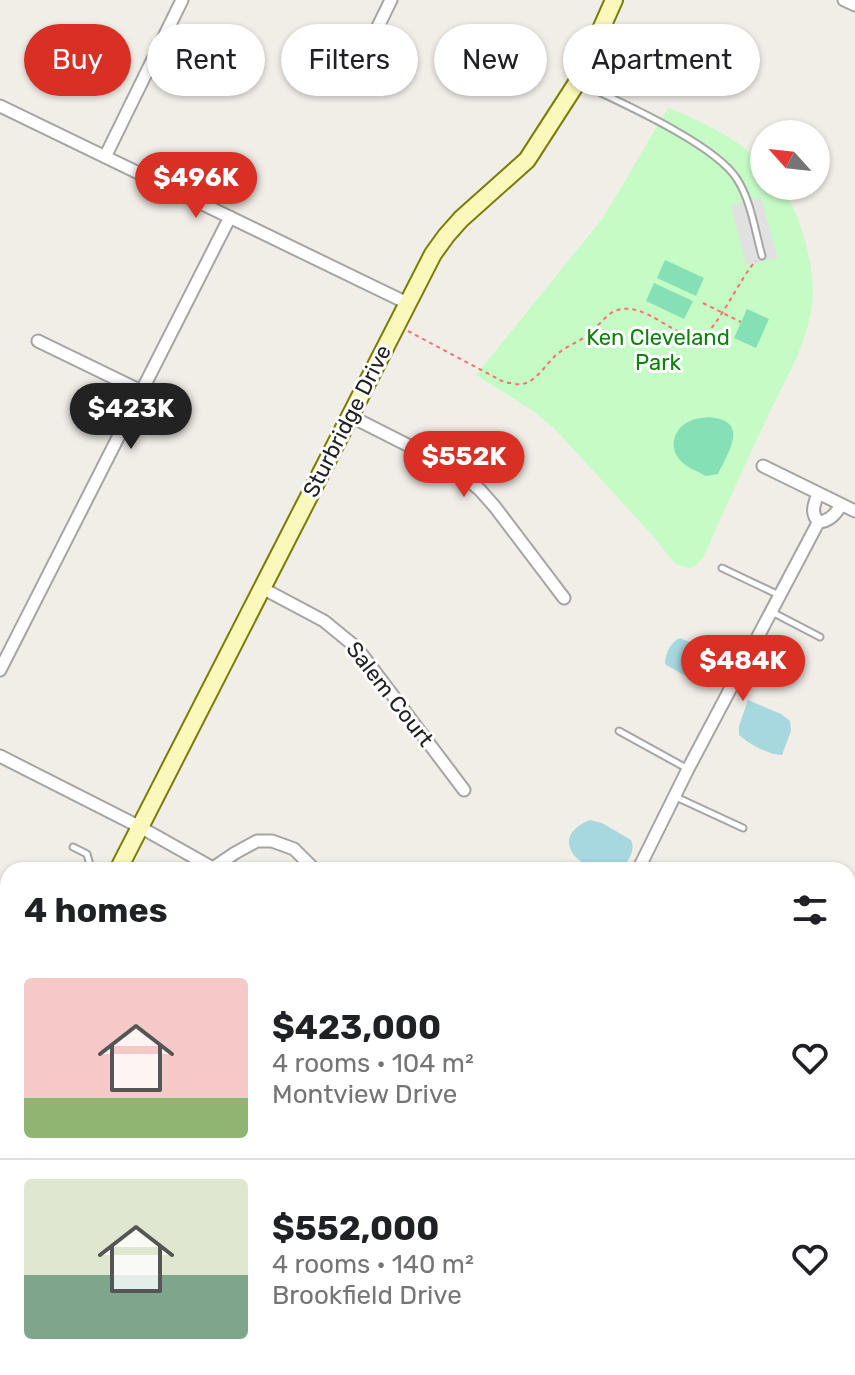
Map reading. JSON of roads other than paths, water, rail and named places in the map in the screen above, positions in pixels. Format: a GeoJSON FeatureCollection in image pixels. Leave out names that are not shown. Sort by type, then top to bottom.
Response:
{"type":"FeatureCollection","features":[{"type":"Feature","properties":{"kind":"street"},"geometry":{"type":"LineString","coordinates":[[105,157],[182,0]]}},
{"type":"Feature","properties":{"kind":"street"},"geometry":{"type":"LineString","coordinates":[[379,24],[391,0]]}},
{"type":"Feature","properties":{"kind":"street","name":"Sturbridge Drive"},"geometry":{"type":"LineString","coordinates":[[603,24],[614,0]]}},
{"type":"Feature","properties":{"kind":"street"},"geometry":{"type":"LineString","coordinates":[[844,0],[855,5]]}},
{"type":"Feature","properties":{"kind":"street","name":"Sturbridge Drive"},"geometry":{"type":"LineString","coordinates":[[122,862],[433,254],[461,219],[527,160],[568,96]]}},
{"type":"Feature","properties":{"kind":"street"},"geometry":{"type":"LineString","coordinates":[[0,106],[407,303]]}},
{"type":"Feature","properties":{"kind":"street"},"geometry":{"type":"LineString","coordinates":[[0,670],[230,217]]}},
{"type":"Feature","properties":{"kind":"street"},"geometry":{"type":"LineString","coordinates":[[38,341],[141,391]]}},
{"type":"Feature","properties":{"kind":"street"},"geometry":{"type":"LineString","coordinates":[[350,416],[449,466],[473,483],[564,598]]}},
{"type":"Feature","properties":{"kind":"street"},"geometry":{"type":"LineString","coordinates":[[763,466],[855,511]]}},
{"type":"Feature","properties":{"kind":"street"},"geometry":{"type":"LineString","coordinates":[[818,494],[814,516],[819,521]]}},
{"type":"Feature","properties":{"kind":"street"},"geometry":{"type":"LineString","coordinates":[[819,521],[828,520],[841,505]]}},
{"type":"Feature","properties":{"kind":"street"},"geometry":{"type":"LineString","coordinates":[[642,862],[819,521]]}},
{"type":"Feature","properties":{"kind":"street","name":"Salem Court"},"geometry":{"type":"LineString","coordinates":[[262,588],[324,621],[357,648],[464,790]]}},
{"type":"Feature","properties":{"kind":"street"},"geometry":{"type":"LineString","coordinates":[[0,756],[140,827],[201,862]]}},
{"type":"Feature","properties":{"kind":"street"},"geometry":{"type":"LineString","coordinates":[[223,862],[257,841],[272,841],[294,849],[307,862]]}},
{"type":"Feature","properties":{"kind":"lane"},"geometry":{"type":"LineString","coordinates":[[607,96],[684,136],[726,165],[738,180],[762,256]]}},
{"type":"Feature","properties":{"kind":"lane"},"geometry":{"type":"LineString","coordinates":[[722,568],[780,596]]}},
{"type":"Feature","properties":{"kind":"lane"},"geometry":{"type":"LineString","coordinates":[[771,612],[820,637]]}},
{"type":"Feature","properties":{"kind":"lane"},"geometry":{"type":"LineString","coordinates":[[619,731],[688,769]]}},
{"type":"Feature","properties":{"kind":"lane"},"geometry":{"type":"LineString","coordinates":[[675,797],[743,828]]}},
{"type":"Feature","properties":{"kind":"lane"},"geometry":{"type":"LineString","coordinates":[[73,847],[87,854],[89,862]]}},
{"type":"Feature","properties":{"kind":"water"},"geometry":{"type":"Polygon","coordinates":[[[680,638],[694,644],[719,663],[720,673],[714,681],[709,684],[693,680],[666,665],[670,648],[680,638]]]}},
{"type":"Feature","properties":{"kind":"water"},"geometry":{"type":"Polygon","coordinates":[[[748,700],[790,721],[791,731],[782,755],[759,748],[739,735],[748,700]]]}},
{"type":"Feature","properties":{"kind":"water"},"geometry":{"type":"Polygon","coordinates":[[[590,820],[602,823],[631,840],[632,852],[627,862],[582,862],[577,859],[569,845],[569,838],[580,825],[590,820]]]}},
{"type":"Feature","properties":{"kind":"park label","name":"Ken Cleveland Park"},"geometry":{"type":"Point","coordinates":[658,350]}}]}
